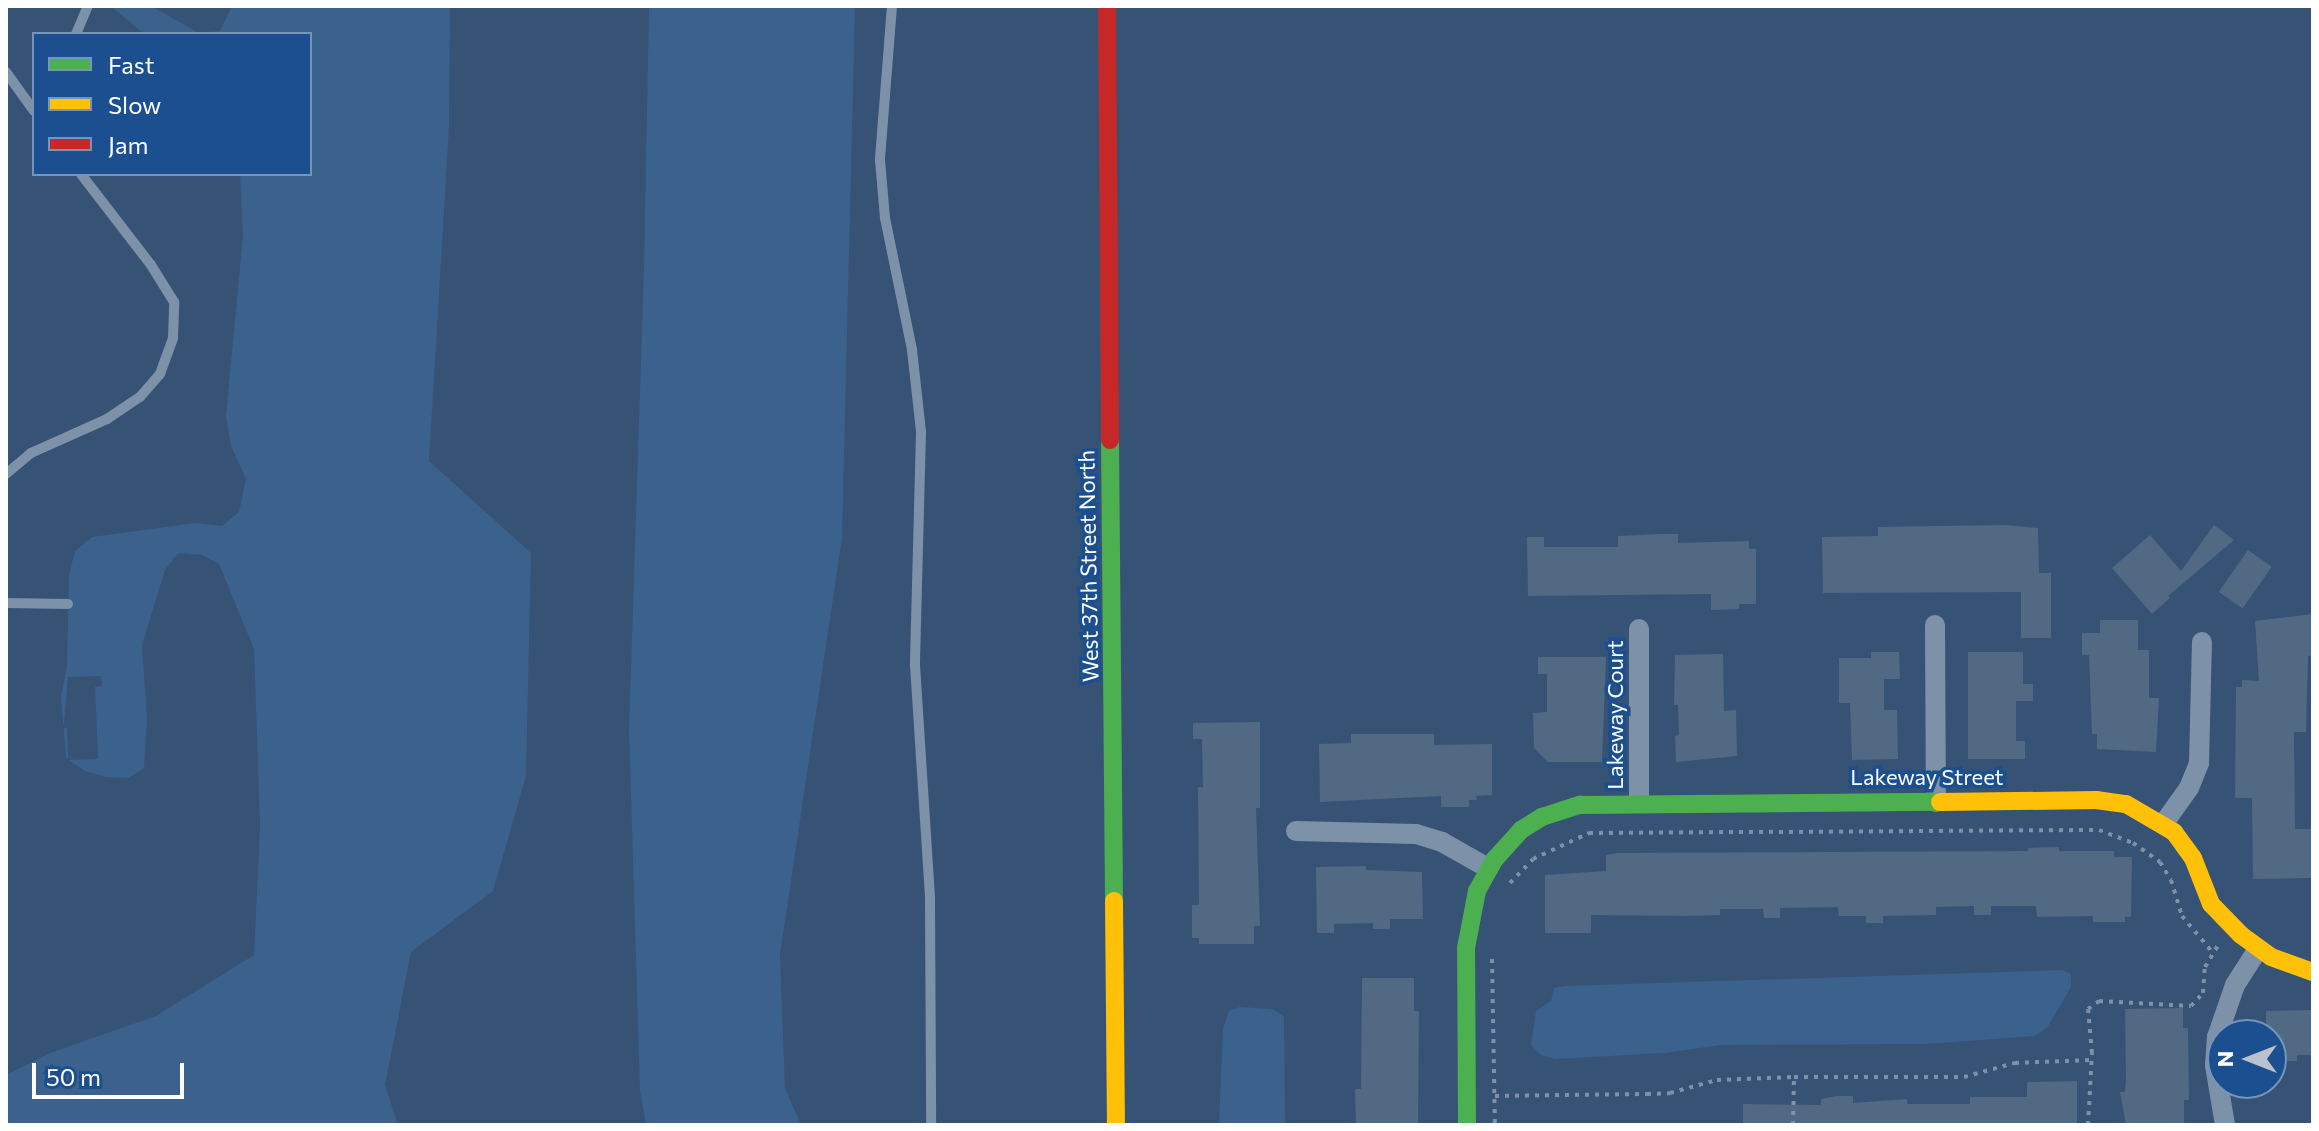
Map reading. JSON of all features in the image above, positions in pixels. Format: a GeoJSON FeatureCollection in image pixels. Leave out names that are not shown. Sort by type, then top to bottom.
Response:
{"type":"FeatureCollection","features":[{"type":"Feature","properties":{"kind":"street","name":"West 37th Street North"},"geometry":{"type":"LineString","coordinates":[[1107,6],[1116,1125]]}},
{"type":"Feature","properties":{"kind":"street"},"geometry":{"type":"LineString","coordinates":[[1935,625],[1936,802]]}},
{"type":"Feature","properties":{"kind":"street","name":"Lakeway Court"},"geometry":{"type":"LineString","coordinates":[[1639,629],[1639,802]]}},
{"type":"Feature","properties":{"kind":"street"},"geometry":{"type":"LineString","coordinates":[[2164,823],[2189,788],[2199,763],[2202,642]]}},
{"type":"Feature","properties":{"kind":"street","name":"Lakeway Street"},"geometry":{"type":"LineString","coordinates":[[1467,1125],[1467,933],[1472,905],[1488,868],[1512,839],[1542,817],[1580,805],[1639,802],[2112,801],[2140,809],[2164,823],[2185,844],[2211,904],[2258,949],[2284,964],[2313,972]]}},
{"type":"Feature","properties":{"kind":"street"},"geometry":{"type":"LineString","coordinates":[[1296,831],[1416,834],[1442,842],[1488,868]]}},
{"type":"Feature","properties":{"kind":"street"},"geometry":{"type":"LineString","coordinates":[[2225,1125],[2215,1065],[2217,1037],[2235,985],[2258,949]]}},
{"type":"Feature","properties":{"kind":"lane"},"geometry":{"type":"LineString","coordinates":[[77,32],[88,6]]}},
{"type":"Feature","properties":{"kind":"lane"},"geometry":{"type":"LineString","coordinates":[[892,6],[880,160],[885,218],[912,350],[921,432],[915,665],[930,900],[931,1125]]}},
{"type":"Feature","properties":{"kind":"lane"},"geometry":{"type":"LineString","coordinates":[[6,72],[32,108]]}},
{"type":"Feature","properties":{"kind":"lane"},"geometry":{"type":"LineString","coordinates":[[6,474],[31,453],[107,419],[140,397],[160,374],[173,338],[174,302],[151,265],[83,176]]}},
{"type":"Feature","properties":{"kind":"lane"},"geometry":{"type":"LineString","coordinates":[[6,603],[68,604]]}},
{"type":"Feature","properties":{"kind":"path"},"geometry":{"type":"LineString","coordinates":[[1508,885],[1533,859],[1589,833],[2099,830],[2133,843],[2160,862],[2171,880],[2182,916],[2213,953]]}},
{"type":"Feature","properties":{"kind":"path"},"geometry":{"type":"LineString","coordinates":[[2088,1125],[2092,1060],[2088,1009],[2099,1001],[2191,1006],[2203,993],[2205,967],[2234,928]]}},
{"type":"Feature","properties":{"kind":"path"},"geometry":{"type":"LineString","coordinates":[[1492,955],[1495,1125]]}},
{"type":"Feature","properties":{"kind":"path"},"geometry":{"type":"LineString","coordinates":[[1495,1096],[1670,1093],[1717,1080],[1964,1077],[2015,1063],[2092,1060]]}},
{"type":"Feature","properties":{"kind":"path"},"geometry":{"type":"LineString","coordinates":[[1793,1125],[1794,1077]]}},
{"type":"Feature","properties":{"kind":"water"},"geometry":{"type":"Polygon","coordinates":[[[111,6],[151,6],[197,32],[142,32],[111,6]]]}},
{"type":"Feature","properties":{"kind":"water"},"geometry":{"type":"Polygon","coordinates":[[[232,6],[450,6],[449,128],[429,461],[531,553],[526,776],[493,891],[411,952],[385,1085],[398,1125],[6,1125],[6,1075],[50,1053],[156,1016],[254,955],[260,825],[254,649],[219,564],[202,555],[178,553],[165,570],[142,645],[147,719],[144,768],[129,778],[106,777],[85,771],[66,758],[61,697],[67,666],[69,574],[75,551],[92,537],[195,523],[222,526],[239,512],[246,479],[231,446],[226,416],[243,235],[240,176],[312,176],[312,32],[210,32],[220,31],[232,6]]]}},
{"type":"Feature","properties":{"kind":"water"},"geometry":{"type":"Polygon","coordinates":[[[649,6],[855,6],[842,538],[780,955],[785,1088],[801,1125],[646,1125],[640,1091],[629,729],[649,6]]]}},
{"type":"Feature","properties":{"kind":"water"},"geometry":{"type":"Polygon","coordinates":[[[2063,970],[2071,974],[2071,987],[2047,1028],[2034,1036],[1927,1044],[1721,1045],[1665,1053],[1555,1059],[1541,1055],[1531,1045],[1536,1011],[1551,1001],[1554,988],[1565,986],[2063,970]]]}},
{"type":"Feature","properties":{"kind":"water"},"geometry":{"type":"Polygon","coordinates":[[[1240,1007],[1273,1009],[1284,1017],[1285,1125],[1219,1125],[1223,1028],[1229,1011],[1240,1007]]]}},
{"type":"Feature","properties":{"kind":"pier"},"geometry":{"type":"Polygon","coordinates":[[[101,676],[102,686],[95,687],[98,759],[68,760],[67,728],[60,728],[60,724],[64,724],[68,677],[101,676]]]}},
{"type":"Feature","properties":{"kind":"building"},"geometry":{"type":"Polygon","coordinates":[[[2004,525],[2038,528],[2039,573],[2051,573],[2051,638],[2021,638],[2021,592],[1823,593],[1822,537],[1878,536],[1878,527],[2004,525]]]}},
{"type":"Feature","properties":{"kind":"building"},"geometry":{"type":"Polygon","coordinates":[[[2214,525],[2234,540],[2168,596],[2170,598],[2152,614],[2112,568],[2150,535],[2181,571],[2214,525]]]}},
{"type":"Feature","properties":{"kind":"building"},"geometry":{"type":"Polygon","coordinates":[[[1678,534],[1678,543],[1749,541],[1749,549],[1756,549],[1756,604],[1739,604],[1739,609],[1711,610],[1711,594],[1528,596],[1527,537],[1544,537],[1544,547],[1618,547],[1618,536],[1678,534]]]}},
{"type":"Feature","properties":{"kind":"building"},"geometry":{"type":"Polygon","coordinates":[[[2248,550],[2272,567],[2243,608],[2219,592],[2248,550]]]}},
{"type":"Feature","properties":{"kind":"building"},"geometry":{"type":"Polygon","coordinates":[[[2313,614],[2313,655],[2308,656],[2306,732],[2294,732],[2295,829],[2313,829],[2311,878],[2253,879],[2252,798],[2235,798],[2236,687],[2242,687],[2242,680],[2259,681],[2255,621],[2313,614]]]}},
{"type":"Feature","properties":{"kind":"building"},"geometry":{"type":"Polygon","coordinates":[[[2100,620],[2138,620],[2138,650],[2149,650],[2149,698],[2159,698],[2156,752],[2097,749],[2097,734],[2092,734],[2089,655],[2082,655],[2082,633],[2100,633],[2100,620]]]}},
{"type":"Feature","properties":{"kind":"building"},"geometry":{"type":"Polygon","coordinates":[[[1871,652],[1899,652],[1900,679],[1884,679],[1884,710],[1897,710],[1898,759],[1852,760],[1850,703],[1839,703],[1839,658],[1871,658],[1871,652]]]}},
{"type":"Feature","properties":{"kind":"building"},"geometry":{"type":"Polygon","coordinates":[[[1968,652],[2023,652],[2023,684],[2033,684],[2033,701],[2016,701],[2016,741],[2025,741],[2025,759],[1968,759],[1968,652]]]}},
{"type":"Feature","properties":{"kind":"building"},"geometry":{"type":"Polygon","coordinates":[[[1723,654],[1724,711],[1736,710],[1737,756],[1676,762],[1675,736],[1679,735],[1678,705],[1674,705],[1675,655],[1723,654]]]}},
{"type":"Feature","properties":{"kind":"building"},"geometry":{"type":"Polygon","coordinates":[[[1538,657],[1606,657],[1602,762],[1548,762],[1534,748],[1533,713],[1547,712],[1547,674],[1538,674],[1538,657]]]}},
{"type":"Feature","properties":{"kind":"building"},"geometry":{"type":"Polygon","coordinates":[[[1260,722],[1260,808],[1256,808],[1260,926],[1254,926],[1254,944],[1199,944],[1199,938],[1192,938],[1192,905],[1199,905],[1198,787],[1203,787],[1202,739],[1193,739],[1193,723],[1260,722]]]}},
{"type":"Feature","properties":{"kind":"building"},"geometry":{"type":"Polygon","coordinates":[[[1351,734],[1434,734],[1434,745],[1492,744],[1492,795],[1476,796],[1477,800],[1469,800],[1469,807],[1441,807],[1441,796],[1320,802],[1319,744],[1351,743],[1351,734]]]}},
{"type":"Feature","properties":{"kind":"building"},"geometry":{"type":"Polygon","coordinates":[[[2059,847],[2059,851],[2114,851],[2114,857],[2132,857],[2131,917],[2125,917],[2125,922],[2093,922],[2093,916],[2037,917],[2036,906],[1991,906],[1991,915],[1974,915],[1974,906],[1936,907],[1936,915],[1883,916],[1883,923],[1866,923],[1866,916],[1839,916],[1838,907],[1780,908],[1780,918],[1764,918],[1763,909],[1720,909],[1720,915],[1591,915],[1591,933],[1545,933],[1545,875],[1606,871],[1606,855],[2028,851],[2028,848],[2059,847]]]}},
{"type":"Feature","properties":{"kind":"building"},"geometry":{"type":"Polygon","coordinates":[[[1366,866],[1366,870],[1422,872],[1423,919],[1390,919],[1390,929],[1373,929],[1373,923],[1334,924],[1334,933],[1317,933],[1316,867],[1366,866]]]}},
{"type":"Feature","properties":{"kind":"building"},"geometry":{"type":"Polygon","coordinates":[[[1362,978],[1414,978],[1414,1011],[1419,1011],[1418,1125],[1356,1125],[1355,1089],[1361,1089],[1362,978]]]}},
{"type":"Feature","properties":{"kind":"building"},"geometry":{"type":"Polygon","coordinates":[[[2183,1008],[2183,1028],[2188,1028],[2189,1100],[2184,1100],[2184,1124],[2126,1125],[2120,1092],[2125,1092],[2126,1081],[2125,1009],[2183,1008]]]}},
{"type":"Feature","properties":{"kind":"building"},"geometry":{"type":"Polygon","coordinates":[[[2313,1010],[2313,1055],[2297,1055],[2297,1061],[2287,1061],[2287,1019],[2266,1019],[2266,1011],[2313,1010]]]}},
{"type":"Feature","properties":{"kind":"building"},"geometry":{"type":"Polygon","coordinates":[[[2077,1081],[2077,1125],[1743,1125],[1743,1104],[1821,1105],[1821,1099],[1853,1096],[1853,1103],[1907,1099],[1907,1104],[1970,1104],[1970,1097],[2027,1097],[2027,1082],[2077,1081]]]}},
{"type":"Feature","properties":{"kind":"traffic: fast"},"geometry":{"type":"LineString","coordinates":[[1110,440],[1114,901]]}},
{"type":"Feature","properties":{"kind":"traffic: fast"},"geometry":{"type":"LineString","coordinates":[[1467,1125],[1466,948],[1477,891],[1495,859],[1521,830],[1542,817],[1580,805],[1940,802]]}},
{"type":"Feature","properties":{"kind":"traffic: slow"},"geometry":{"type":"LineString","coordinates":[[1940,802],[2096,800],[2126,804],[2174,832],[2193,858],[2211,904],[2241,935],[2271,957],[2313,972]]}},
{"type":"Feature","properties":{"kind":"traffic: slow"},"geometry":{"type":"LineString","coordinates":[[1114,901],[1116,1125]]}},
{"type":"Feature","properties":{"kind":"traffic: jam"},"geometry":{"type":"LineString","coordinates":[[1107,6],[1110,440]]}}]}
